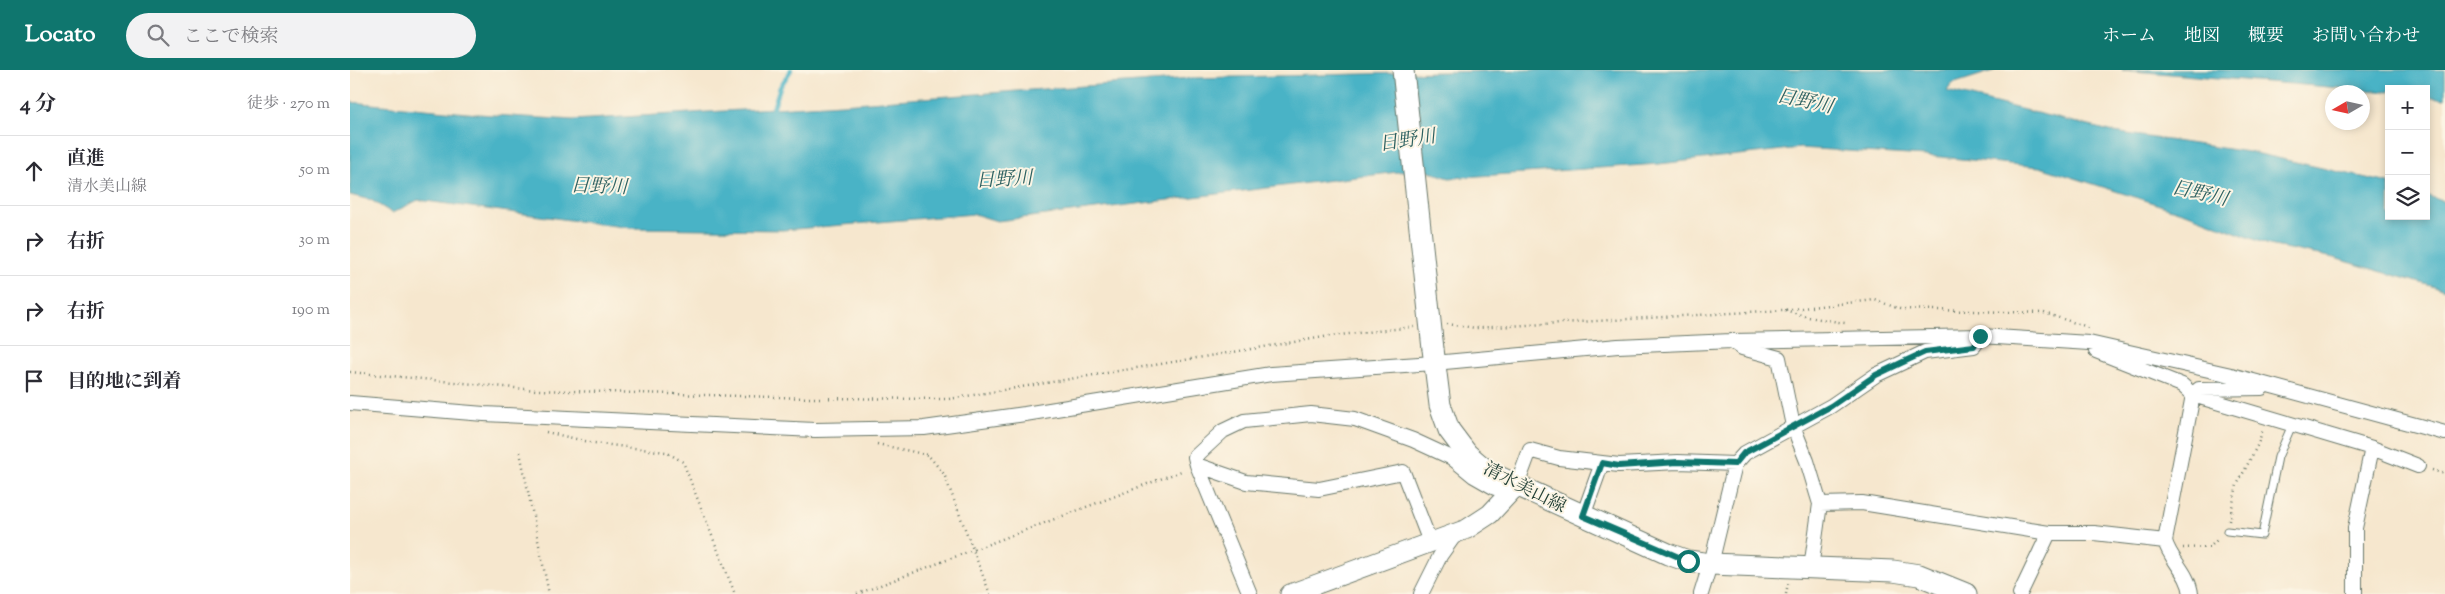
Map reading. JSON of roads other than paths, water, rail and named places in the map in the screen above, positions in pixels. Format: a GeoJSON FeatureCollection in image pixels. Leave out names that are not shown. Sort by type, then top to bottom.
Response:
{"type":"FeatureCollection","features":[{"type":"Feature","properties":{"kind":"main road","name":"清水美山線"},"geometry":{"type":"LineString","coordinates":[[1403,70],[1440,404],[1449,430],[1467,454],[1488,472],[1668,554],[1688,561],[1710,566],[1892,571],[1919,576],[1966,594]]}},
{"type":"Feature","properties":{"kind":"street"},"geometry":{"type":"LineString","coordinates":[[350,403],[484,414],[815,430],[924,428],[1025,414],[1271,374],[1434,356],[1732,341],[1980,336],[2090,343],[2232,375],[2445,433]]}},
{"type":"Feature","properties":{"kind":"street"},"geometry":{"type":"LineString","coordinates":[[1701,594],[1710,566],[1735,464],[1744,453],[1831,406],[1876,375],[1925,352],[1974,346],[1980,336]]}},
{"type":"Feature","properties":{"kind":"street"},"geometry":{"type":"LineString","coordinates":[[1732,341],[1742,348],[1778,358],[1793,426],[1807,461],[1820,504],[1811,568]]}},
{"type":"Feature","properties":{"kind":"street"},"geometry":{"type":"LineString","coordinates":[[2090,343],[2096,350],[2182,385],[2193,395],[2292,426],[2372,448],[2418,466]]}},
{"type":"Feature","properties":{"kind":"street"},"geometry":{"type":"LineString","coordinates":[[2191,594],[2190,585],[2166,545],[2193,395],[2199,389],[2277,388]]}},
{"type":"Feature","properties":{"kind":"street"},"geometry":{"type":"LineString","coordinates":[[1250,594],[1195,457],[1223,431],[1244,421],[1311,414],[1355,419],[1413,440],[1452,458],[1474,476],[1495,488],[1517,486]]}},
{"type":"Feature","properties":{"kind":"street"},"geometry":{"type":"LineString","coordinates":[[2355,594],[2355,528],[2372,448]]}},
{"type":"Feature","properties":{"kind":"street"},"geometry":{"type":"LineString","coordinates":[[1290,594],[1457,532],[1490,514],[1517,486],[1530,450],[1559,458],[1619,466],[1678,462],[1735,464]]}},
{"type":"Feature","properties":{"kind":"street"},"geometry":{"type":"LineString","coordinates":[[1583,516],[1602,463]]}},
{"type":"Feature","properties":{"kind":"street"},"geometry":{"type":"LineString","coordinates":[[1197,465],[1246,482],[1319,489],[1403,472],[1430,542]]}},
{"type":"Feature","properties":{"kind":"street"},"geometry":{"type":"LineString","coordinates":[[1820,504],[1862,503],[2049,534],[2094,534],[2166,545]]}},
{"type":"Feature","properties":{"kind":"street"},"geometry":{"type":"LineString","coordinates":[[1420,594],[1440,556],[1457,532]]}},
{"type":"Feature","properties":{"kind":"street"},"geometry":{"type":"LineString","coordinates":[[2020,594],[2049,534]]}},
{"type":"Feature","properties":{"kind":"lane"},"geometry":{"type":"LineString","coordinates":[[2227,531],[2262,535],[2278,457],[2292,426]]}},
{"type":"Feature","properties":{"kind":"water","name":"日野川"},"geometry":{"type":"Polygon","coordinates":[[[1532,70],[1996,70],[1952,84],[1947,91],[2114,132],[2255,153],[2385,182],[2385,220],[2430,220],[2430,196],[2445,202],[2445,290],[2334,258],[2269,245],[2191,215],[2040,167],[1941,157],[1800,148],[1659,164],[1449,178],[1422,169],[997,221],[974,214],[783,230],[631,228],[418,200],[392,213],[371,200],[350,195],[350,102],[478,114],[573,120],[842,104],[1192,78],[1532,70]]]}},
{"type":"Feature","properties":{"kind":"water"},"geometry":{"type":"Polygon","coordinates":[[[2122,70],[2445,70],[2445,99],[2430,97],[2430,85],[2385,85],[2385,92],[2370,90],[2370,85],[2325,85],[2325,87],[2122,70]]]}},
{"type":"Feature","properties":{"kind":"waterway"},"geometry":{"type":"LineString","coordinates":[[772,112],[780,87],[791,70]]}}]}
